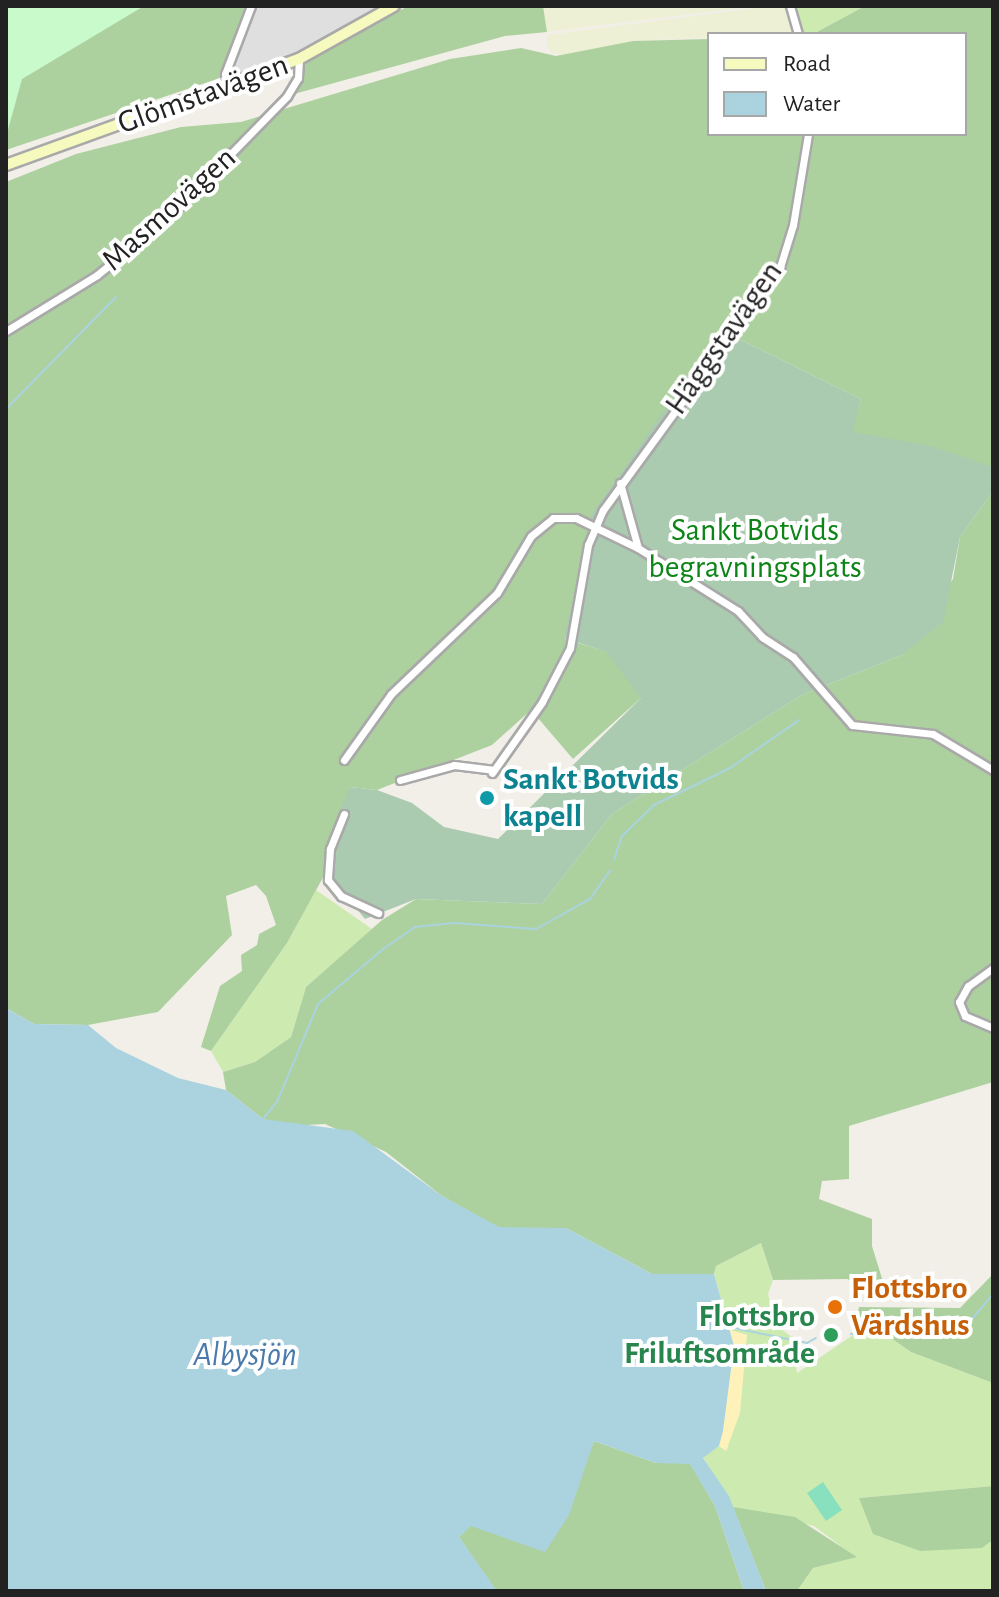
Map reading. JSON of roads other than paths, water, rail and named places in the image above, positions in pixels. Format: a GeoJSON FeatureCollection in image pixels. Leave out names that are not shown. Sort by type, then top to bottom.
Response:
{"type":"FeatureCollection","features":[{"type":"Feature","properties":{"kind":"main road","name":"Glömstavägen"},"geometry":{"type":"LineString","coordinates":[[6,165],[299,59],[394,6]]}},
{"type":"Feature","properties":{"kind":"street"},"geometry":{"type":"LineString","coordinates":[[228,85],[225,74],[251,6]]}},
{"type":"Feature","properties":{"kind":"street"},"geometry":{"type":"LineString","coordinates":[[790,6],[797,32]]}},
{"type":"Feature","properties":{"kind":"street","name":"Masmovägen"},"geometry":{"type":"LineString","coordinates":[[6,331],[97,275],[173,213],[285,99],[297,81],[299,59]]}},
{"type":"Feature","properties":{"kind":"street","name":"Häggstavägen"},"geometry":{"type":"LineString","coordinates":[[400,780],[454,765],[493,772],[542,702],[570,648],[588,545],[596,524],[620,483],[774,277],[793,225],[808,136]]}},
{"type":"Feature","properties":{"kind":"street"},"geometry":{"type":"LineString","coordinates":[[620,483],[638,548]]}},
{"type":"Feature","properties":{"kind":"street"},"geometry":{"type":"LineString","coordinates":[[344,760],[391,694],[497,593],[531,536],[553,518],[596,524],[738,611],[762,637],[799,663],[852,725],[933,734],[993,770]]}},
{"type":"Feature","properties":{"kind":"street"},"geometry":{"type":"LineString","coordinates":[[344,814],[330,849],[328,880],[341,896],[378,913]]}},
{"type":"Feature","properties":{"kind":"street"},"geometry":{"type":"LineString","coordinates":[[993,968],[968,986],[959,1002],[965,1016],[993,1028]]}},
{"type":"Feature","properties":{"kind":"water","name":"Albysjön"},"geometry":{"type":"Polygon","coordinates":[[[6,1008],[34,1024],[88,1025],[116,1048],[178,1078],[226,1090],[263,1119],[353,1131],[442,1196],[499,1227],[566,1228],[652,1274],[714,1274],[734,1346],[719,1446],[703,1458],[729,1496],[766,1591],[744,1591],[715,1506],[690,1464],[656,1463],[594,1441],[569,1515],[545,1552],[471,1526],[459,1537],[497,1591],[6,1591],[6,1008]]]}},
{"type":"Feature","properties":{"kind":"waterway"},"geometry":{"type":"LineString","coordinates":[[6,409],[116,297]]}},
{"type":"Feature","properties":{"kind":"waterway"},"geometry":{"type":"LineString","coordinates":[[614,860],[622,836],[654,805],[730,768],[799,720]]}},
{"type":"Feature","properties":{"kind":"waterway"},"geometry":{"type":"LineString","coordinates":[[263,1119],[277,1102],[318,1004],[382,950],[415,927],[454,923],[536,929],[590,899],[610,870]]}},
{"type":"Feature","properties":{"kind":"waterway"},"geometry":{"type":"LineString","coordinates":[[851,1334],[966,1326],[993,1294]]}},
{"type":"Feature","properties":{"kind":"waterway"},"geometry":{"type":"LineString","coordinates":[[729,1327],[807,1343],[816,1338]]}},
{"type":"Feature","properties":{"kind":"place","name":"Sankt Botvids kapell"},"geometry":{"type":"Point","coordinates":[487,798]}},
{"type":"Feature","properties":{"kind":"place","name":"Flottsbro Värdshus"},"geometry":{"type":"Point","coordinates":[835,1307]}},
{"type":"Feature","properties":{"kind":"place","name":"Flottsbro Friluftsområde"},"geometry":{"type":"Point","coordinates":[831,1335]}},
{"type":"Feature","properties":{"kind":"park label","name":"Sankt Botvids begravningsplats"},"geometry":{"type":"Point","coordinates":[755,550]}}]}
